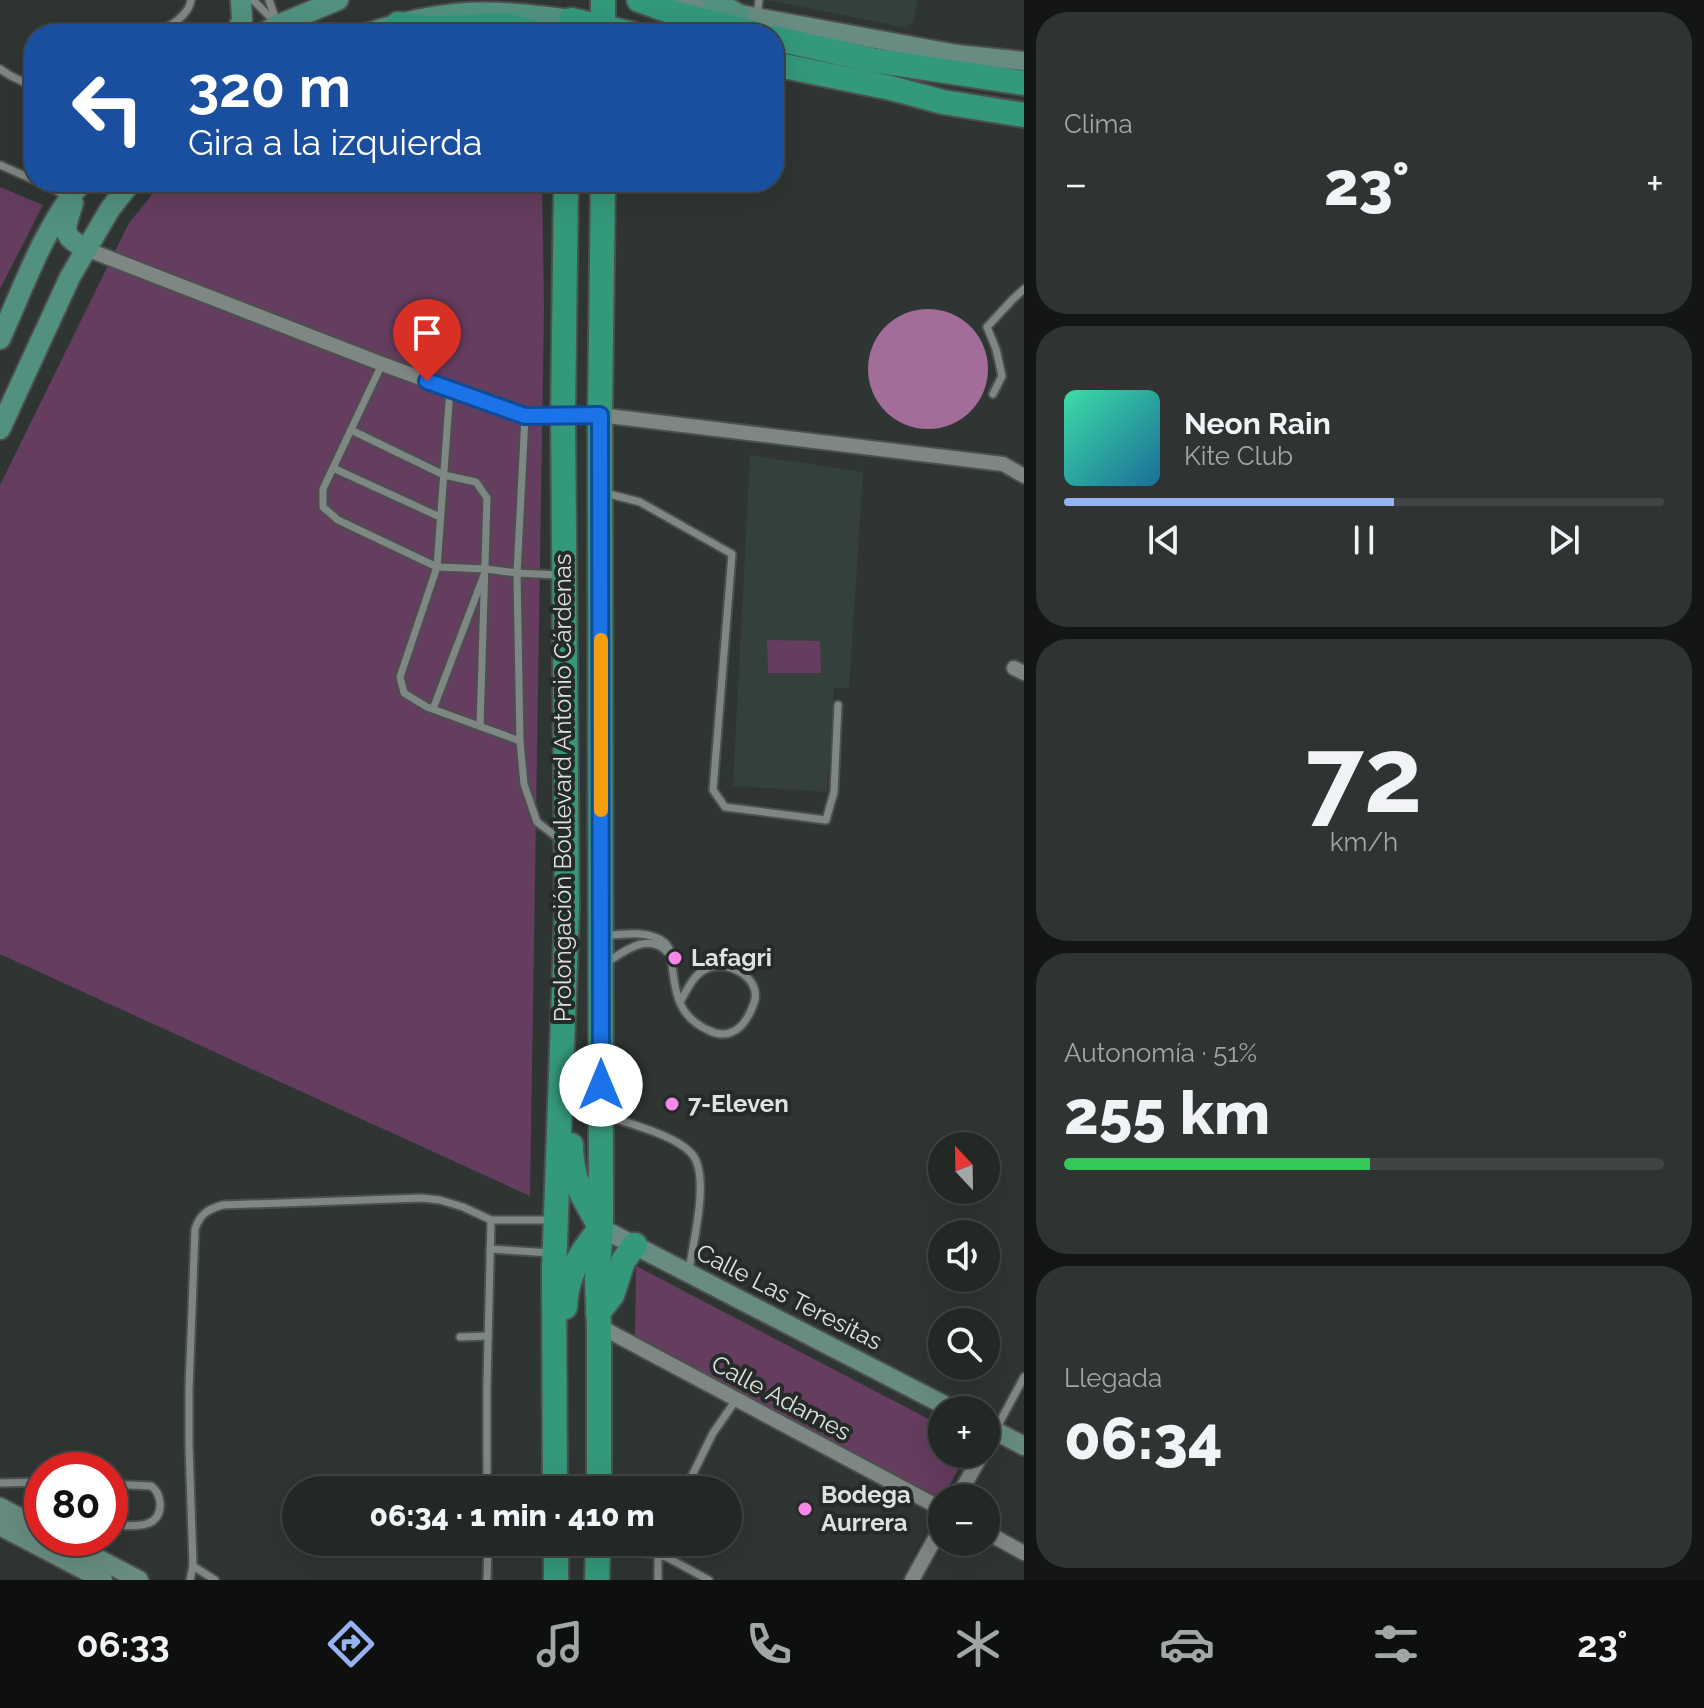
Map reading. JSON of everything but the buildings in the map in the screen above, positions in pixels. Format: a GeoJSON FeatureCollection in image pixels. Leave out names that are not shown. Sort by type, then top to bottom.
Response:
{"type":"FeatureCollection","features":[{"type":"Feature","properties":{"kind":"highway"},"geometry":{"type":"LineString","coordinates":[[603,0],[603,24]]}},
{"type":"Feature","properties":{"kind":"highway"},"geometry":{"type":"LineString","coordinates":[[639,0],[692,18],[753,17]]}},
{"type":"Feature","properties":{"kind":"highway"},"geometry":{"type":"LineString","coordinates":[[784,40],[872,60],[1023,82]]}},
{"type":"Feature","properties":{"kind":"highway"},"geometry":{"type":"LineString","coordinates":[[784,66],[943,102],[1024,115]]}},
{"type":"Feature","properties":{"kind":"highway"},"geometry":{"type":"LineString","coordinates":[[891,88],[913,83],[1023,82]]}},
{"type":"Feature","properties":{"kind":"highway","name":"Prolongación Boulevard Antonio Cárdenas"},"geometry":{"type":"LineString","coordinates":[[555,1476],[555,1254],[567,910],[563,415],[566,192]]}},
{"type":"Feature","properties":{"kind":"highway","name":"Prolongación Boulevard Antonio Cárdenas"},"geometry":{"type":"LineString","coordinates":[[599,1476],[597,1280],[601,1228],[600,415],[603,192]]}},
{"type":"Feature","properties":{"kind":"highway"},"geometry":{"type":"LineString","coordinates":[[555,1431],[567,1391],[565,1295],[575,1264],[601,1228],[577,1186],[572,1165],[573,1033],[563,992]]}},
{"type":"Feature","properties":{"kind":"highway"},"geometry":{"type":"LineString","coordinates":[[599,1319],[612,1295],[623,1261],[635,1245]]}},
{"type":"Feature","properties":{"kind":"highway"},"geometry":{"type":"LineString","coordinates":[[556,1556],[556,1580]]}},
{"type":"Feature","properties":{"kind":"highway"},"geometry":{"type":"LineString","coordinates":[[597,1580],[598,1556]]}},
{"type":"Feature","properties":{"kind":"main road"},"geometry":{"type":"LineString","coordinates":[[240,24],[241,0]]}},
{"type":"Feature","properties":{"kind":"main road"},"geometry":{"type":"LineString","coordinates":[[287,24],[338,0]]}},
{"type":"Feature","properties":{"kind":"main road"},"geometry":{"type":"LineString","coordinates":[[713,0],[753,17]]}},
{"type":"Feature","properties":{"kind":"main road"},"geometry":{"type":"LineString","coordinates":[[408,24],[455,14],[500,12],[571,18]]}},
{"type":"Feature","properties":{"kind":"main road"},"geometry":{"type":"LineString","coordinates":[[0,339],[51,227],[74,192]]}},
{"type":"Feature","properties":{"kind":"main road"},"geometry":{"type":"LineString","coordinates":[[76,192],[67,235],[86,249]]}},
{"type":"Feature","properties":{"kind":"main road"},"geometry":{"type":"LineString","coordinates":[[0,429],[70,277],[123,192]]}},
{"type":"Feature","properties":{"kind":"street"},"geometry":{"type":"LineString","coordinates":[[663,0],[957,54],[1023,82]]}},
{"type":"Feature","properties":{"kind":"street"},"geometry":{"type":"LineString","coordinates":[[86,249],[525,416],[600,415],[1003,464],[1024,476]]}},
{"type":"Feature","properties":{"kind":"street","name":"Calle Las Teresitas"},"geometry":{"type":"LineString","coordinates":[[601,1228],[928,1396]]}},
{"type":"Feature","properties":{"kind":"street","name":"Calle Adames"},"geometry":{"type":"LineString","coordinates":[[599,1319],[736,1400],[928,1502]]}},
{"type":"Feature","properties":{"kind":"street"},"geometry":{"type":"LineString","coordinates":[[1000,1438],[1024,1446]]}},
{"type":"Feature","properties":{"kind":"street"},"geometry":{"type":"LineString","coordinates":[[0,1507],[24,1520]]}},
{"type":"Feature","properties":{"kind":"street"},"geometry":{"type":"LineString","coordinates":[[0,1526],[103,1580]]}},
{"type":"Feature","properties":{"kind":"street"},"geometry":{"type":"LineString","coordinates":[[1000,1540],[1024,1553]]}},
{"type":"Feature","properties":{"kind":"street"},"geometry":{"type":"LineString","coordinates":[[912,1580],[928,1551]]}},
{"type":"Feature","properties":{"kind":"street"},"geometry":{"type":"LineString","coordinates":[[93,1556],[139,1580]]}},
{"type":"Feature","properties":{"kind":"lane"},"geometry":{"type":"LineString","coordinates":[[170,24],[190,9],[191,0]]}},
{"type":"Feature","properties":{"kind":"lane"},"geometry":{"type":"LineString","coordinates":[[253,0],[268,24]]}},
{"type":"Feature","properties":{"kind":"lane"},"geometry":{"type":"LineString","coordinates":[[269,0],[271,24]]}},
{"type":"Feature","properties":{"kind":"lane"},"geometry":{"type":"LineString","coordinates":[[0,70],[24,82]]}},
{"type":"Feature","properties":{"kind":"lane"},"geometry":{"type":"LineString","coordinates":[[0,165],[24,176]]}},
{"type":"Feature","properties":{"kind":"lane"},"geometry":{"type":"LineString","coordinates":[[993,394],[1002,376],[987,327],[1024,289]]}},
{"type":"Feature","properties":{"kind":"lane"},"geometry":{"type":"LineString","coordinates":[[382,364],[323,489],[323,507],[338,520],[437,567],[565,575]]}},
{"type":"Feature","properties":{"kind":"lane"},"geometry":{"type":"LineString","coordinates":[[450,389],[437,567],[400,677],[404,693],[433,709],[520,741]]}},
{"type":"Feature","properties":{"kind":"lane"},"geometry":{"type":"LineString","coordinates":[[525,416],[517,573],[520,741],[524,784],[537,822],[567,845]]}},
{"type":"Feature","properties":{"kind":"lane"},"geometry":{"type":"LineString","coordinates":[[351,430],[444,475],[476,482],[487,498],[480,726]]}},
{"type":"Feature","properties":{"kind":"lane"},"geometry":{"type":"LineString","coordinates":[[333,468],[440,517]]}},
{"type":"Feature","properties":{"kind":"lane"},"geometry":{"type":"LineString","coordinates":[[601,493],[640,502],[732,554],[713,790],[725,807],[826,820],[834,792],[838,705]]}},
{"type":"Feature","properties":{"kind":"lane"},"geometry":{"type":"LineString","coordinates":[[433,709],[486,569]]}},
{"type":"Feature","properties":{"kind":"lane"},"geometry":{"type":"LineString","coordinates":[[601,936],[651,936],[667,945],[680,1002],[684,1012],[695,1023],[712,1032],[727,1034],[742,1025],[755,1002],[755,991],[746,976],[717,965],[699,973],[680,1002]]}},
{"type":"Feature","properties":{"kind":"lane"},"geometry":{"type":"LineString","coordinates":[[601,966],[644,943],[662,946],[671,959]]}},
{"type":"Feature","properties":{"kind":"lane"},"geometry":{"type":"LineString","coordinates":[[601,1114],[677,1143],[691,1152],[698,1164],[701,1192],[689,1272]]}},
{"type":"Feature","properties":{"kind":"lane"},"geometry":{"type":"LineString","coordinates":[[190,1580],[193,1566],[189,1389],[195,1229],[205,1212],[223,1205],[421,1198],[463,1207],[491,1220],[556,1219]]}},
{"type":"Feature","properties":{"kind":"lane"},"geometry":{"type":"LineString","coordinates":[[487,1476],[491,1220]]}},
{"type":"Feature","properties":{"kind":"lane"},"geometry":{"type":"LineString","coordinates":[[490,1249],[555,1254]]}},
{"type":"Feature","properties":{"kind":"lane"},"geometry":{"type":"LineString","coordinates":[[460,1337],[488,1336]]}},
{"type":"Feature","properties":{"kind":"lane"},"geometry":{"type":"LineString","coordinates":[[1000,1417],[1024,1377]]}},
{"type":"Feature","properties":{"kind":"lane"},"geometry":{"type":"LineString","coordinates":[[692,1476],[713,1433],[736,1400]]}},
{"type":"Feature","properties":{"kind":"lane"},"geometry":{"type":"LineString","coordinates":[[0,1483],[24,1482]]}},
{"type":"Feature","properties":{"kind":"lane"},"geometry":{"type":"LineString","coordinates":[[128,1485],[151,1486],[160,1500],[159,1512],[153,1522],[128,1526]]}},
{"type":"Feature","properties":{"kind":"lane"},"geometry":{"type":"LineString","coordinates":[[487,1580],[488,1556]]}},
{"type":"Feature","properties":{"kind":"lane"},"geometry":{"type":"LineString","coordinates":[[657,1556],[658,1580]]}},
{"type":"Feature","properties":{"kind":"lane"},"geometry":{"type":"LineString","coordinates":[[662,1556],[709,1580]]}},
{"type":"Feature","properties":{"kind":"lane"},"geometry":{"type":"LineString","coordinates":[[193,1566],[215,1580]]}},
{"type":"Feature","properties":{"kind":"shaded area"},"geometry":{"type":"Polygon","coordinates":[[[767,0],[918,0],[913,23],[909,23],[908,28],[767,0]]]}},
{"type":"Feature","properties":{"kind":"shaded area"},"geometry":{"type":"Polygon","coordinates":[[[0,187],[43,205],[0,289],[0,187]]]}},
{"type":"Feature","properties":{"kind":"shaded area"},"geometry":{"type":"Polygon","coordinates":[[[154,192],[542,192],[544,308],[530,1196],[0,954],[0,485],[129,223],[154,192]]]}},
{"type":"Feature","properties":{"kind":"shaded area"},"geometry":{"type":"Polygon","coordinates":[[[928,309],[951,313],[971,326],[984,346],[988,369],[984,392],[971,412],[951,425],[928,429],[905,425],[885,412],[872,392],[868,369],[872,346],[885,326],[905,313],[928,309]]]}},
{"type":"Feature","properties":{"kind":"shaded area"},"geometry":{"type":"Polygon","coordinates":[[[750,455],[863,472],[849,688],[834,688],[827,792],[733,786],[750,455]]]}},
{"type":"Feature","properties":{"kind":"shaded area"},"geometry":{"type":"Polygon","coordinates":[[[767,640],[820,641],[821,673],[768,673],[767,640]]]}},
{"type":"Feature","properties":{"kind":"shaded area"},"geometry":{"type":"Polygon","coordinates":[[[636,1266],[928,1419],[928,1468],[959,1468],[950,1484],[928,1484],[928,1493],[635,1339],[636,1266]]]}},
{"type":"Feature","properties":{"kind":"slow traffic"},"geometry":{"type":"LineString","coordinates":[[601,640],[601,810]]}},
{"type":"Feature","properties":{"kind":"place","name":"Lafagri"},"geometry":{"type":"Point","coordinates":[675,958]}},
{"type":"Feature","properties":{"kind":"place","name":"7-Eleven"},"geometry":{"type":"Point","coordinates":[672,1104]}},
{"type":"Feature","properties":{"kind":"place","name":"Bodega Aurrera"},"geometry":{"type":"Point","coordinates":[805,1509]}},
{"type":"Feature","properties":{"kind":"route"},"geometry":{"type":"LineString","coordinates":[[427,381],[525,416],[600,415],[601,1085]]}}]}
